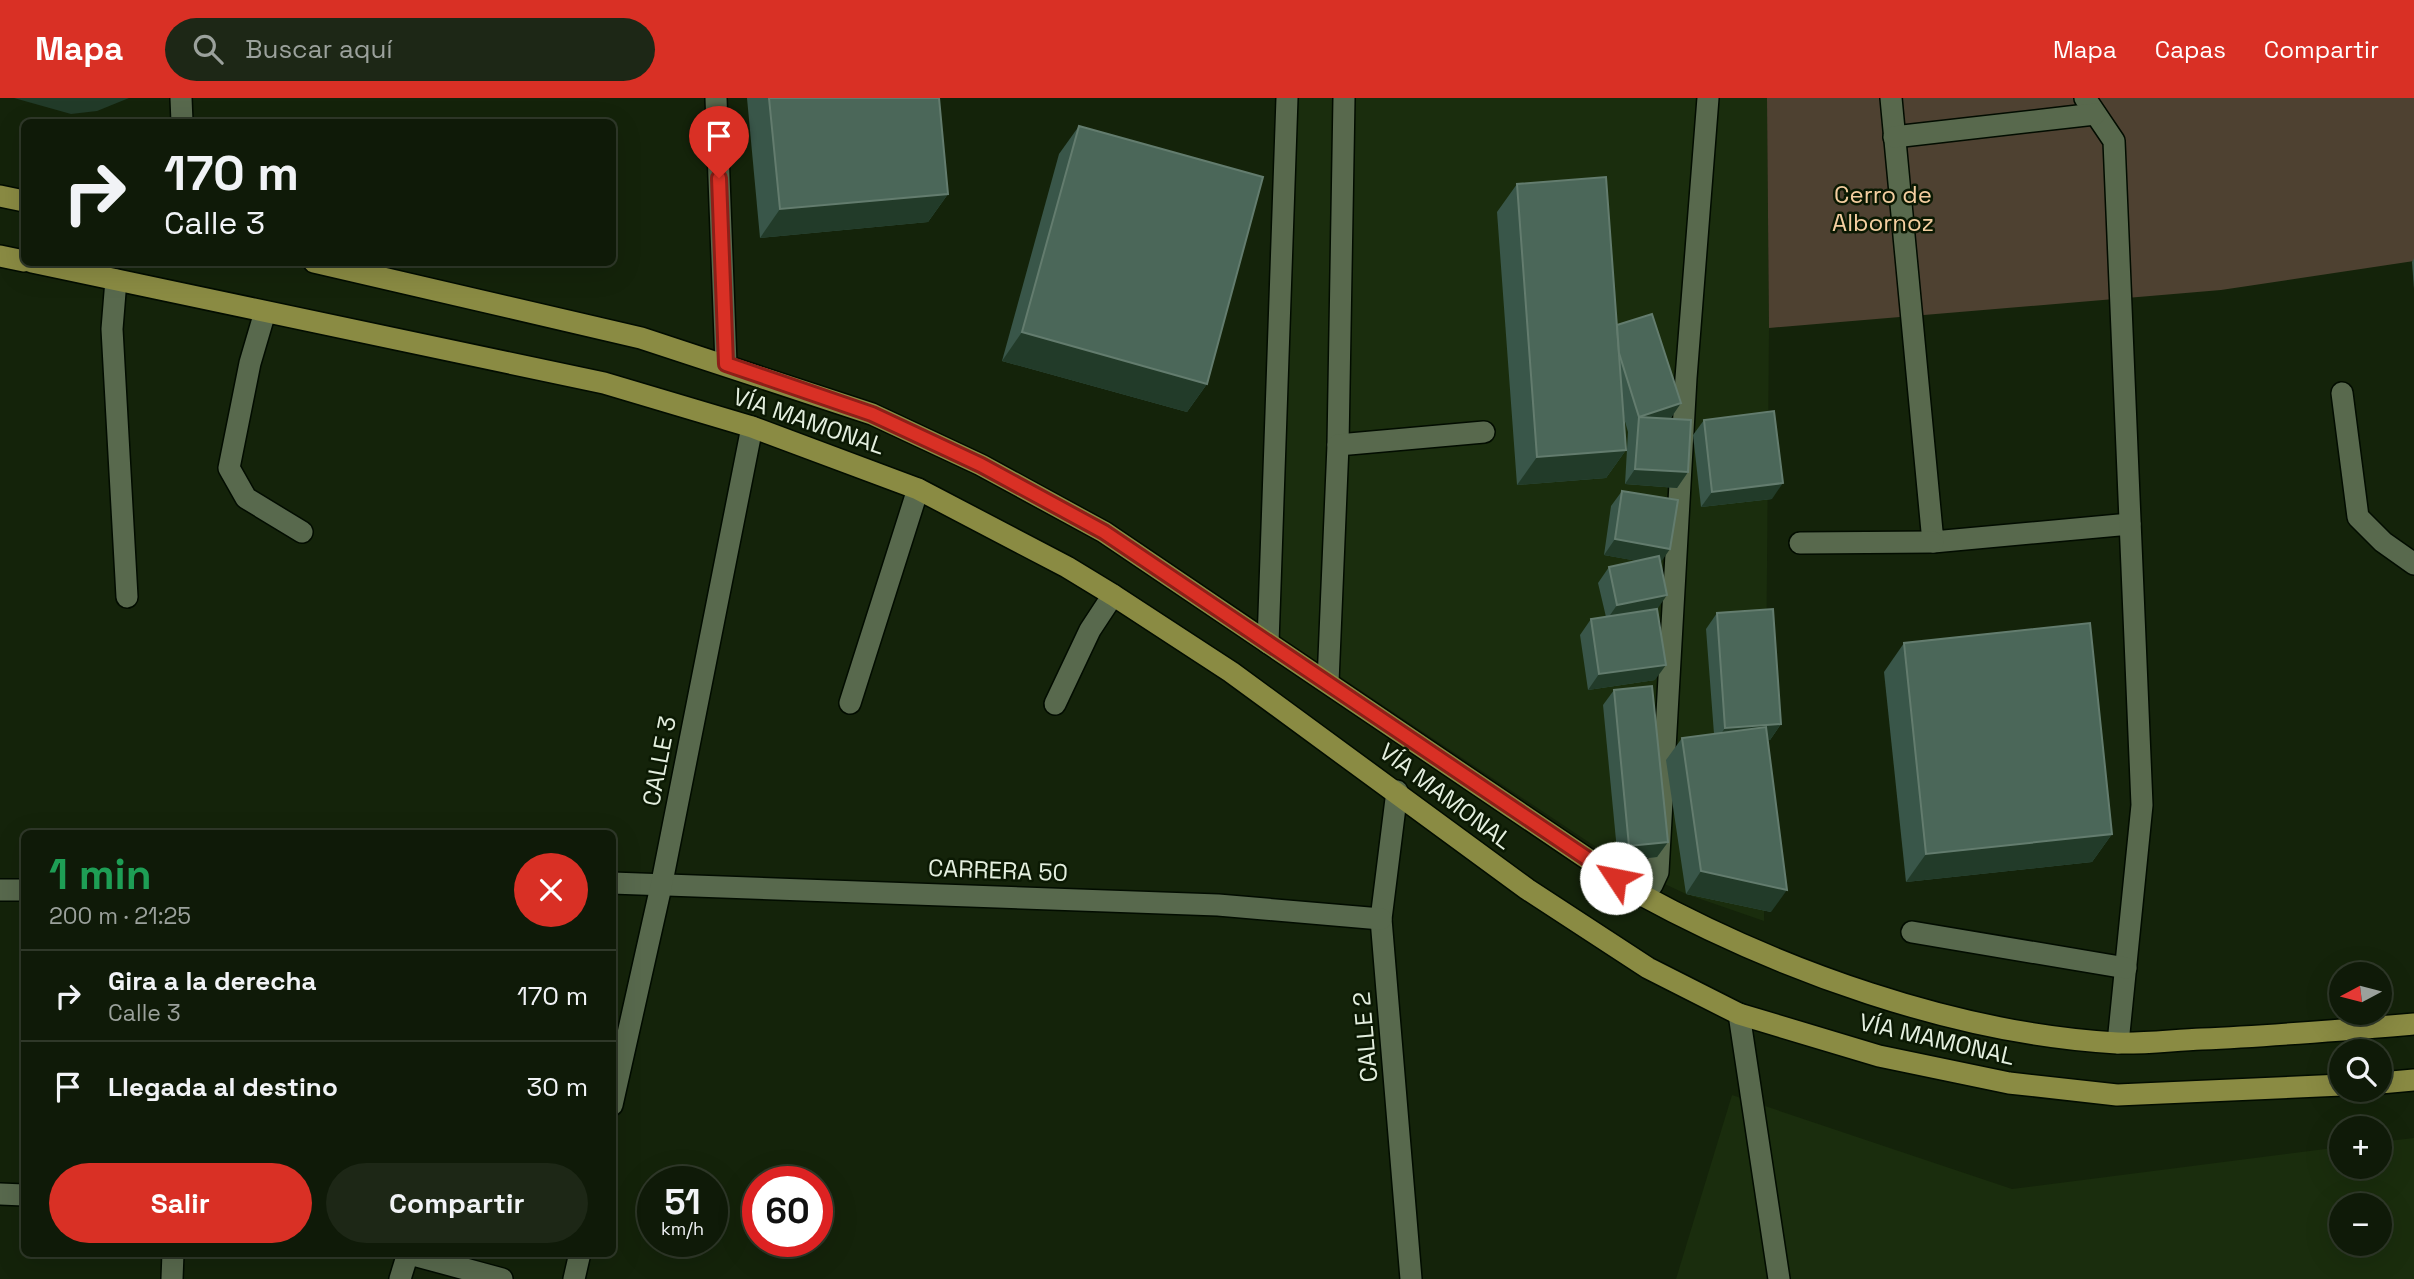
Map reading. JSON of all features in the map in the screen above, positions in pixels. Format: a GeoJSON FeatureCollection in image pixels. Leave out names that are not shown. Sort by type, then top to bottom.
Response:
{"type":"FeatureCollection","features":[{"type":"Feature","properties":{"kind":"main road"},"geometry":{"type":"LineString","coordinates":[[0,196],[21,200]]}},
{"type":"Feature","properties":{"kind":"main road"},"geometry":{"type":"LineString","coordinates":[[0,256],[21,260]]}},
{"type":"Feature","properties":{"kind":"main road","name":"VÍA MAMONAL"},"geometry":{"type":"LineString","coordinates":[[51,266],[604,383],[752,427],[918,489],[1067,567],[1113,595],[1231,672],[1397,791],[1527,889],[1648,968],[1739,1014],[1879,1056],[2009,1083],[2117,1095],[2329,1086]]}},
{"type":"Feature","properties":{"kind":"main road","name":"VÍA MAMONAL"},"geometry":{"type":"LineString","coordinates":[[331,266],[641,338],[726,364],[872,414],[981,465],[1104,532],[1638,893],[1706,929],[1812,974],[1916,1006],[2016,1030],[2118,1043],[2294,1035],[2414,1024]]}},
{"type":"Feature","properties":{"kind":"main road"},"geometry":{"type":"LineString","coordinates":[[2392,1082],[2414,1080]]}},
{"type":"Feature","properties":{"kind":"street"},"geometry":{"type":"LineString","coordinates":[[181,98],[182,119]]}},
{"type":"Feature","properties":{"kind":"street"},"geometry":{"type":"LineString","coordinates":[[716,98],[726,364]]}},
{"type":"Feature","properties":{"kind":"street"},"geometry":{"type":"LineString","coordinates":[[1268,643],[1287,98]]}},
{"type":"Feature","properties":{"kind":"street"},"geometry":{"type":"LineString","coordinates":[[1328,682],[1338,445],[1344,98]]}},
{"type":"Feature","properties":{"kind":"street"},"geometry":{"type":"LineString","coordinates":[[1638,893],[1651,885],[1658,872],[1686,378],[1708,98]]}},
{"type":"Feature","properties":{"kind":"street"},"geometry":{"type":"LineString","coordinates":[[1891,98],[1933,542]]}},
{"type":"Feature","properties":{"kind":"street"},"geometry":{"type":"LineString","coordinates":[[1894,137],[2090,106],[2114,141],[2142,804],[2118,1043]]}},
{"type":"Feature","properties":{"kind":"street"},"geometry":{"type":"LineString","coordinates":[[116,280],[112,329],[127,597]]}},
{"type":"Feature","properties":{"kind":"street"},"geometry":{"type":"LineString","coordinates":[[265,312],[250,363],[229,468],[246,498],[302,532]]}},
{"type":"Feature","properties":{"kind":"street"},"geometry":{"type":"LineString","coordinates":[[2342,393],[2358,517],[2383,542],[2414,564]]}},
{"type":"Feature","properties":{"kind":"street","name":"CALLE 3"},"geometry":{"type":"LineString","coordinates":[[616,1087],[662,882],[752,427]]}},
{"type":"Feature","properties":{"kind":"street"},"geometry":{"type":"LineString","coordinates":[[1338,445],[1483,432]]}},
{"type":"Feature","properties":{"kind":"street"},"geometry":{"type":"LineString","coordinates":[[850,703],[918,489]]}},
{"type":"Feature","properties":{"kind":"street"},"geometry":{"type":"LineString","coordinates":[[1800,543],[1933,542],[2130,524]]}},
{"type":"Feature","properties":{"kind":"street"},"geometry":{"type":"LineString","coordinates":[[1055,704],[1090,630],[1113,595]]}},
{"type":"Feature","properties":{"kind":"street","name":"CALLE 2"},"geometry":{"type":"LineString","coordinates":[[1397,791],[1381,919],[1411,1279]]}},
{"type":"Feature","properties":{"kind":"street","name":"CARRERA 50"},"geometry":{"type":"LineString","coordinates":[[616,883],[662,882],[1218,905],[1381,919]]}},
{"type":"Feature","properties":{"kind":"street"},"geometry":{"type":"LineString","coordinates":[[0,890],[21,890]]}},
{"type":"Feature","properties":{"kind":"street"},"geometry":{"type":"LineString","coordinates":[[1912,932],[2126,968]]}},
{"type":"Feature","properties":{"kind":"street"},"geometry":{"type":"LineString","coordinates":[[1739,1014],[1779,1279]]}},
{"type":"Feature","properties":{"kind":"street"},"geometry":{"type":"LineString","coordinates":[[0,1194],[21,1195]]}},
{"type":"Feature","properties":{"kind":"street"},"geometry":{"type":"LineString","coordinates":[[172,1279],[173,1257]]}},
{"type":"Feature","properties":{"kind":"street"},"geometry":{"type":"LineString","coordinates":[[400,1279],[406,1257]]}},
{"type":"Feature","properties":{"kind":"street"},"geometry":{"type":"LineString","coordinates":[[422,1257],[502,1279]]}},
{"type":"Feature","properties":{"kind":"street"},"geometry":{"type":"LineString","coordinates":[[574,1279],[579,1257]]}},
{"type":"Feature","properties":{"kind":"shaded area"},"geometry":{"type":"Polygon","coordinates":[[[1275,98],[1767,98],[1769,328],[1764,921],[1686,894],[1620,863],[1258,622],[1275,98]]]}},
{"type":"Feature","properties":{"kind":"shaded area"},"geometry":{"type":"Polygon","coordinates":[[[1732,1095],[2012,1189],[2329,1149],[2329,1179],[2392,1179],[2392,1141],[2414,1138],[2414,1279],[1676,1279],[1732,1095]]]}},
{"type":"Feature","properties":{"kind":"green space","name":"Cerro de Albornoz"},"geometry":{"type":"Polygon","coordinates":[[[1767,98],[2414,98],[2414,261],[2221,290],[1769,328],[1767,98]]]}},
{"type":"Feature","properties":{"kind":"building"},"geometry":{"type":"Polygon","coordinates":[[[769,98],[939,98],[948,194],[780,209],[769,98]]]}},
{"type":"Feature","properties":{"kind":"building"},"geometry":{"type":"Polygon","coordinates":[[[1079,126],[1263,177],[1207,384],[1022,332],[1079,126]]]}},
{"type":"Feature","properties":{"kind":"building"},"geometry":{"type":"Polygon","coordinates":[[[1606,177],[1626,450],[1537,457],[1517,184],[1606,177]]]}},
{"type":"Feature","properties":{"kind":"building"},"geometry":{"type":"Polygon","coordinates":[[[1652,314],[1681,403],[1639,417],[1619,353],[1617,325],[1652,314]]]}},
{"type":"Feature","properties":{"kind":"building"},"geometry":{"type":"Polygon","coordinates":[[[1774,411],[1783,483],[1712,492],[1704,420],[1774,411]]]}},
{"type":"Feature","properties":{"kind":"building"},"geometry":{"type":"Polygon","coordinates":[[[1639,417],[1691,420],[1688,472],[1635,469],[1639,417]]]}},
{"type":"Feature","properties":{"kind":"building"},"geometry":{"type":"Polygon","coordinates":[[[1622,491],[1678,500],[1670,549],[1615,539],[1622,491]]]}},
{"type":"Feature","properties":{"kind":"building"},"geometry":{"type":"Polygon","coordinates":[[[1659,556],[1667,595],[1617,605],[1609,567],[1659,556]]]}},
{"type":"Feature","properties":{"kind":"building"},"geometry":{"type":"Polygon","coordinates":[[[1657,609],[1666,665],[1599,674],[1591,619],[1657,609]]]}},
{"type":"Feature","properties":{"kind":"building"},"geometry":{"type":"Polygon","coordinates":[[[1773,609],[1781,724],[1725,728],[1717,613],[1773,609]]]}},
{"type":"Feature","properties":{"kind":"building"},"geometry":{"type":"Polygon","coordinates":[[[2090,623],[2112,834],[1926,854],[1904,643],[2090,623]]]}},
{"type":"Feature","properties":{"kind":"building"},"geometry":{"type":"Polygon","coordinates":[[[1652,686],[1668,842],[1629,846],[1614,690],[1652,686]]]}},
{"type":"Feature","properties":{"kind":"building"},"geometry":{"type":"Polygon","coordinates":[[[1766,727],[1787,890],[1701,871],[1682,738],[1766,727]]]}},
{"type":"Feature","properties":{"kind":"route"},"geometry":{"type":"LineString","coordinates":[[719,178],[726,364],[872,414],[981,465],[1104,532],[1616,878]]}}]}
